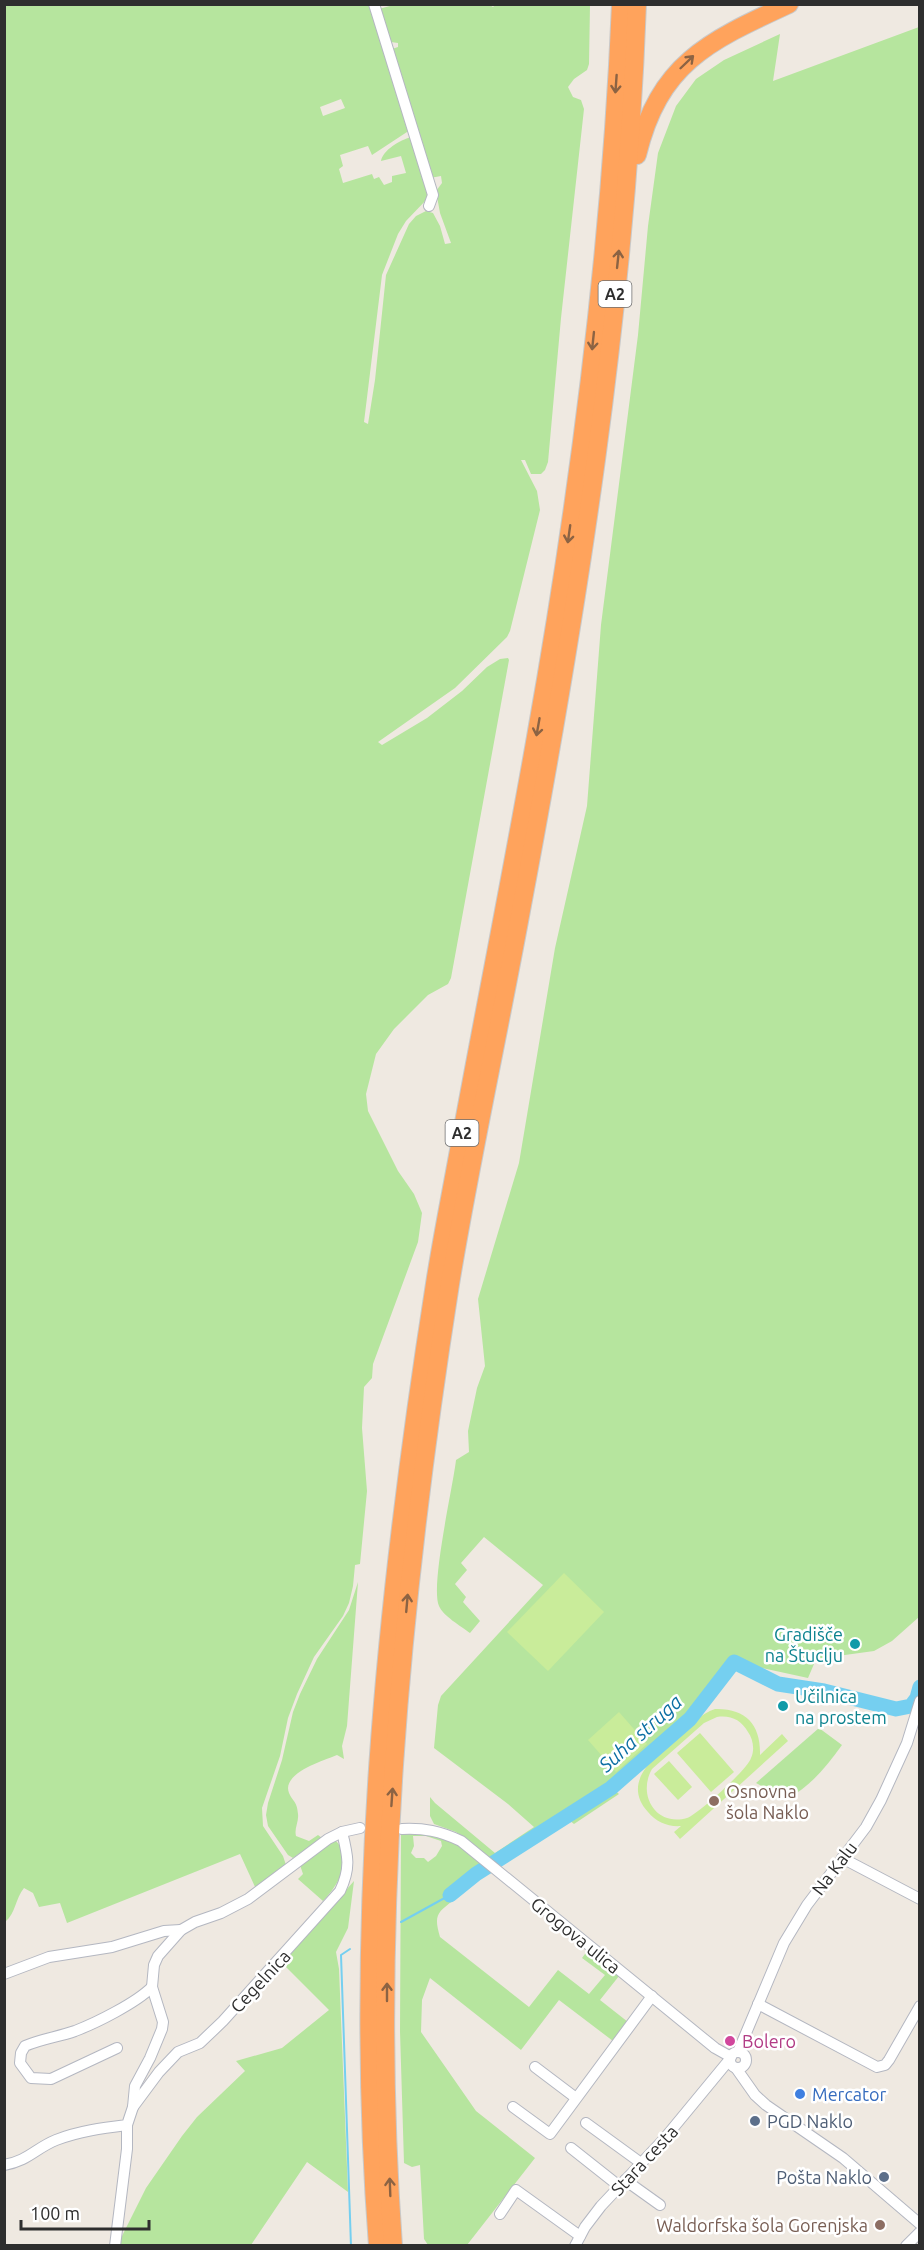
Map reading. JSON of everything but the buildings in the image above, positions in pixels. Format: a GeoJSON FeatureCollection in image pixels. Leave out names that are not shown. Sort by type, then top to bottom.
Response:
{"type":"FeatureCollection","features":[{"type":"Feature","properties":{"kind":"highway","name":"A2"},"geometry":{"type":"LineString","coordinates":[[378,2246],[371,2073],[370,1948],[374,1815],[393,1582],[435,1281],[537,733],[569,533],[588,386],[609,190],[621,4]]}},
{"type":"Feature","properties":{"kind":"highway","name":"A2"},"geometry":{"type":"LineString","coordinates":[[393,2246],[387,2077],[390,1820],[409,1582],[451,1280],[540,809],[573,612],[603,401],[626,188],[637,4]]}},
{"type":"Feature","properties":{"kind":"highway"},"geometry":{"type":"LineString","coordinates":[[626,188],[635,169],[643,131],[652,109],[669,81],[688,60],[709,44],[789,4]]}},
{"type":"Feature","properties":{"kind":"street"},"geometry":{"type":"LineString","coordinates":[[374,4],[433,195],[429,206]]}},
{"type":"Feature","properties":{"kind":"street","name":"Na Kalu"},"geometry":{"type":"LineString","coordinates":[[737,2060],[784,1943],[807,1905],[866,1827],[894,1774],[907,1743],[920,1701]]}},
{"type":"Feature","properties":{"kind":"street","name":"Cegelnica"},"geometry":{"type":"LineString","coordinates":[[4,1974],[49,1957],[112,1947],[164,1931],[181,1930],[248,1899],[317,1846],[342,1832],[360,1828]]}},
{"type":"Feature","properties":{"kind":"street","name":"Grogova ulica"},"geometry":{"type":"LineString","coordinates":[[402,1829],[426,1828],[461,1841],[715,2048],[737,2060]]}},
{"type":"Feature","properties":{"kind":"street","name":"Cegelnica"},"geometry":{"type":"LineString","coordinates":[[126,2125],[133,2107],[159,2072],[178,2052],[200,2043],[223,2021],[340,1891],[347,1875],[348,1862],[342,1832]]}},
{"type":"Feature","properties":{"kind":"street"},"geometry":{"type":"LineString","coordinates":[[842,1858],[920,1899]]}},
{"type":"Feature","properties":{"kind":"street","name":"Cegelnica"},"geometry":{"type":"LineString","coordinates":[[133,2107],[135,2086],[162,2029],[163,2022],[152,1987],[154,1965],[158,1956],[181,1930]]}},
{"type":"Feature","properties":{"kind":"street"},"geometry":{"type":"LineString","coordinates":[[117,2048],[51,2079],[31,2078],[20,2063],[21,2053],[25,2046],[50,2036],[74,2031],[142,1997],[152,1987]]}},
{"type":"Feature","properties":{"kind":"street"},"geometry":{"type":"LineString","coordinates":[[513,2107],[550,2134],[652,1996]]}},
{"type":"Feature","properties":{"kind":"street"},"geometry":{"type":"LineString","coordinates":[[758,2004],[877,2067],[885,2065],[889,2060],[920,2006]]}},
{"type":"Feature","properties":{"kind":"street"},"geometry":{"type":"LineString","coordinates":[[737,2060],[755,2095],[766,2105],[843,2158],[920,2224]]}},
{"type":"Feature","properties":{"kind":"street","name":"Stara cesta"},"geometry":{"type":"LineString","coordinates":[[577,2241],[592,2216],[664,2139],[717,2078],[723,2066],[737,2060]]}},
{"type":"Feature","properties":{"kind":"street"},"geometry":{"type":"LineString","coordinates":[[535,2067],[576,2098]]}},
{"type":"Feature","properties":{"kind":"street"},"geometry":{"type":"LineString","coordinates":[[586,2123],[641,2163]]}},
{"type":"Feature","properties":{"kind":"street"},"geometry":{"type":"LineString","coordinates":[[4,2165],[26,2159],[53,2141],[62,2138],[126,2125],[127,2149],[115,2246]]}},
{"type":"Feature","properties":{"kind":"street"},"geometry":{"type":"LineString","coordinates":[[571,2148],[622,2183],[660,2205]]}},
{"type":"Feature","properties":{"kind":"street"},"geometry":{"type":"LineString","coordinates":[[500,2214],[516,2190],[577,2241]]}},
{"type":"Feature","properties":{"kind":"street"},"geometry":{"type":"LineString","coordinates":[[906,2246],[920,2232]]}},
{"type":"Feature","properties":{"kind":"green space"},"geometry":{"type":"Polygon","coordinates":[[[397,4],[488,4],[493,7],[496,4],[590,5],[589,64],[587,70],[574,79],[568,87],[573,97],[581,100],[584,109],[548,462],[541,474],[531,474],[525,460],[521,460],[537,491],[540,510],[510,631],[507,637],[455,688],[378,742],[382,745],[427,718],[462,691],[487,667],[500,659],[508,658],[451,978],[448,984],[428,995],[394,1029],[376,1054],[366,1094],[368,1111],[398,1171],[414,1194],[422,1213],[418,1242],[373,1364],[372,1378],[364,1387],[362,1428],[367,1491],[360,1564],[355,1565],[349,1603],[343,1616],[314,1657],[297,1694],[288,1718],[280,1756],[262,1808],[263,1826],[283,1856],[286,1865],[256,1889],[240,1854],[67,1923],[60,1903],[39,1907],[33,1893],[24,1888],[5,1922],[5,5],[371,5],[409,127],[407,132],[372,155],[368,146],[340,155],[343,166],[339,169],[343,183],[372,174],[374,179],[379,177],[384,185],[392,182],[392,176],[406,173],[401,156],[381,161],[385,153],[393,146],[411,137],[428,198],[406,221],[398,234],[382,275],[364,422],[368,424],[386,275],[409,224],[416,216],[426,211],[433,213],[440,226],[445,244],[451,243],[440,213],[436,191],[442,183],[441,176],[430,178],[392,49],[398,47],[398,43],[391,42],[379,9],[397,4]],[[341,99],[320,107],[323,116],[345,108],[341,99]]]}},
{"type":"Feature","properties":{"kind":"green space"},"geometry":{"type":"Polygon","coordinates":[[[919,27],[919,1617],[892,1641],[874,1651],[823,1658],[814,1664],[808,1678],[734,1662],[690,1719],[612,1788],[619,1794],[574,1824],[569,1820],[584,1809],[582,1807],[492,1861],[456,1832],[434,1824],[430,1816],[430,1797],[495,1853],[534,1827],[508,1804],[434,1748],[438,1705],[441,1696],[543,1585],[484,1537],[461,1563],[467,1570],[455,1584],[466,1597],[463,1602],[480,1621],[470,1633],[441,1610],[437,1595],[437,1579],[456,1460],[469,1452],[468,1431],[477,1388],[485,1366],[478,1299],[519,1163],[555,948],[587,806],[601,625],[638,335],[648,226],[658,153],[676,106],[696,79],[724,60],[780,34],[773,81],[919,27]]]}},
{"type":"Feature","properties":{"kind":"green space"},"geometry":{"type":"Polygon","coordinates":[[[564,1573],[604,1612],[548,1671],[507,1632],[564,1573]]]}},
{"type":"Feature","properties":{"kind":"green space"},"geometry":{"type":"Polygon","coordinates":[[[358,1582],[347,1726],[342,1746],[344,1759],[337,1755],[323,1760],[306,1768],[291,1779],[288,1786],[289,1793],[296,1804],[298,1814],[296,1836],[309,1841],[318,1835],[322,1838],[293,1858],[288,1855],[268,1826],[266,1815],[268,1803],[300,1694],[317,1659],[349,1610],[358,1582]]]}},
{"type":"Feature","properties":{"kind":"green space"},"geometry":{"type":"Polygon","coordinates":[[[715,1709],[726,1709],[750,1720],[758,1735],[760,1755],[782,1734],[788,1741],[680,1839],[674,1832],[681,1826],[671,1826],[655,1819],[640,1801],[638,1790],[640,1779],[652,1760],[695,1721],[715,1709]],[[722,1717],[704,1723],[652,1769],[648,1779],[648,1798],[652,1807],[666,1818],[676,1820],[692,1815],[722,1791],[748,1764],[753,1752],[750,1735],[739,1721],[722,1717]]]}},
{"type":"Feature","properties":{"kind":"green space"},"geometry":{"type":"Polygon","coordinates":[[[619,1712],[647,1744],[616,1772],[588,1740],[619,1712]]]}},
{"type":"Feature","properties":{"kind":"green space"},"geometry":{"type":"Polygon","coordinates":[[[819,1728],[842,1745],[811,1782],[787,1799],[756,1783],[819,1728]]]}},
{"type":"Feature","properties":{"kind":"green space"},"geometry":{"type":"Polygon","coordinates":[[[700,1733],[734,1772],[711,1792],[677,1753],[700,1733]]]}},
{"type":"Feature","properties":{"kind":"green space"},"geometry":{"type":"Polygon","coordinates":[[[669,1761],[692,1787],[678,1800],[654,1774],[669,1761]]]}},
{"type":"Feature","properties":{"kind":"green space"},"geometry":{"type":"Polygon","coordinates":[[[401,1833],[436,1837],[457,1845],[467,1851],[484,1868],[453,1889],[454,1900],[443,1908],[437,1919],[440,1937],[529,2007],[558,1970],[589,1994],[605,1975],[582,1958],[588,1950],[619,1976],[600,2000],[628,2022],[613,2041],[559,2000],[521,2050],[430,1978],[422,2000],[421,2032],[476,2111],[535,2158],[467,2245],[428,2245],[424,2239],[420,2165],[412,2167],[404,2163],[400,2031],[401,1833]],[[413,1836],[414,1846],[411,1853],[416,1858],[424,1858],[428,1862],[436,1856],[442,1846],[441,1841],[426,1836],[413,1836]]]}},
{"type":"Feature","properties":{"kind":"green space"},"geometry":{"type":"Polygon","coordinates":[[[331,1841],[336,1841],[341,1848],[344,1864],[334,1888],[323,1901],[298,1879],[303,1874],[300,1865],[331,1841]]]}},
{"type":"Feature","properties":{"kind":"green space"},"geometry":{"type":"Polygon","coordinates":[[[354,1881],[348,1928],[336,1952],[339,1969],[348,2192],[307,2162],[251,2245],[117,2246],[146,2188],[182,2136],[197,2117],[245,2071],[236,2061],[282,2048],[329,2010],[282,1963],[354,1881]]]}},
{"type":"Feature","properties":{"kind":"waterway","name":"Suha struga"},"geometry":{"type":"LineString","coordinates":[[450,1895],[476,1874],[611,1788],[690,1719],[734,1662],[778,1684],[824,1691],[896,1709],[911,1706],[917,1698],[920,1687]]}},
{"type":"Feature","properties":{"kind":"waterway"},"geometry":{"type":"LineString","coordinates":[[401,1922],[450,1895]]}},
{"type":"Feature","properties":{"kind":"waterway"},"geometry":{"type":"LineString","coordinates":[[350,1949],[341,1955],[351,2246]]}},
{"type":"Feature","properties":{"kind":"place","name":"Gradišče na Štuclju"},"geometry":{"type":"Point","coordinates":[855,1644]}},
{"type":"Feature","properties":{"kind":"place","name":"Učilnica na prostem"},"geometry":{"type":"Point","coordinates":[783,1706]}},
{"type":"Feature","properties":{"kind":"place","name":"Osnovna šola Naklo"},"geometry":{"type":"Point","coordinates":[714,1801]}},
{"type":"Feature","properties":{"kind":"place","name":"Bolero"},"geometry":{"type":"Point","coordinates":[730,2041]}},
{"type":"Feature","properties":{"kind":"place","name":"Mercator"},"geometry":{"type":"Point","coordinates":[800,2094]}},
{"type":"Feature","properties":{"kind":"place","name":"PGD Naklo"},"geometry":{"type":"Point","coordinates":[755,2121]}},
{"type":"Feature","properties":{"kind":"place","name":"Pošta Naklo"},"geometry":{"type":"Point","coordinates":[884,2177]}},
{"type":"Feature","properties":{"kind":"place","name":"Waldorfska šola Gorenjska"},"geometry":{"type":"Point","coordinates":[880,2225]}}]}
